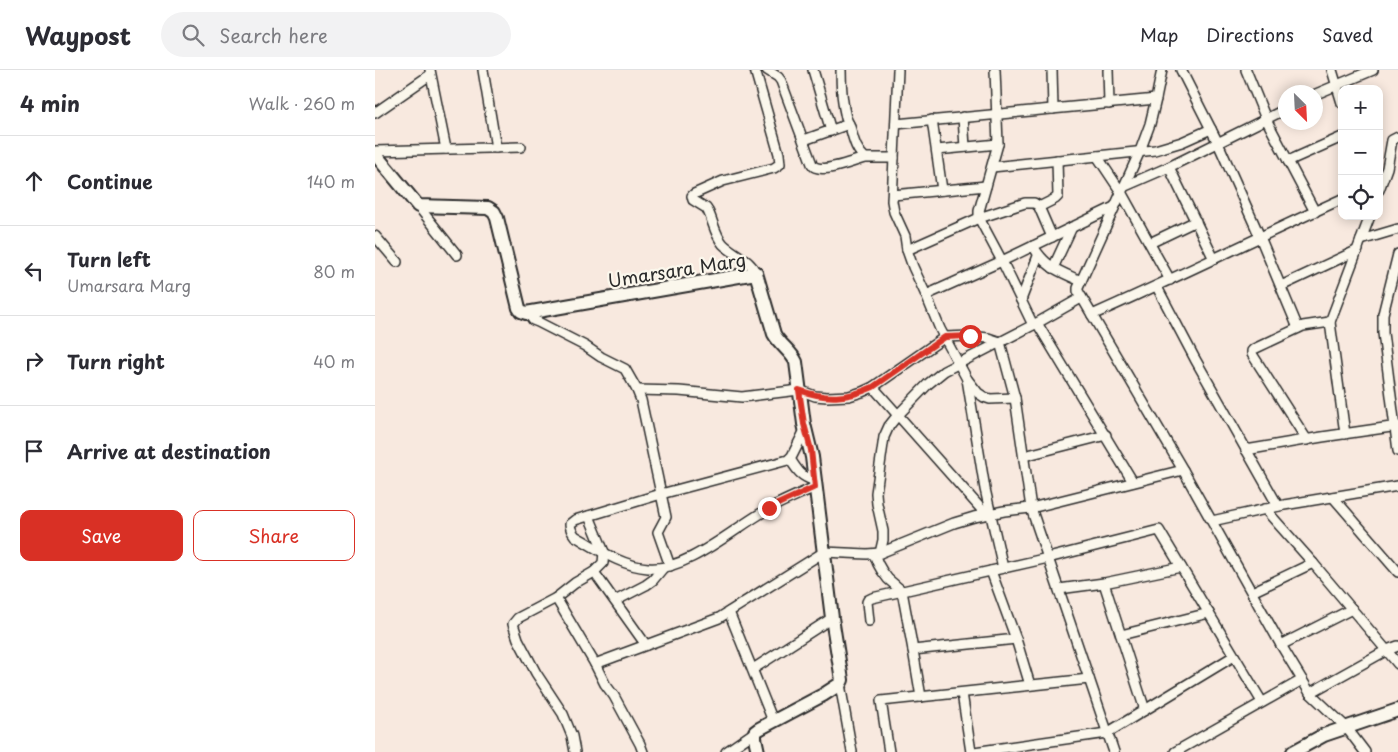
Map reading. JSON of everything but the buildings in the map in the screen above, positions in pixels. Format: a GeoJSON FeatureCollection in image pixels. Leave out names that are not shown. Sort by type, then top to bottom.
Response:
{"type":"FeatureCollection","features":[{"type":"Feature","properties":{"kind":"street"},"geometry":{"type":"LineString","coordinates":[[483,70],[495,148]]}},
{"type":"Feature","properties":{"kind":"street"},"geometry":{"type":"LineString","coordinates":[[755,70],[779,154],[780,164],[774,168],[723,181],[694,194],[693,198],[709,210],[718,237],[722,243],[751,264],[756,273]]}},
{"type":"Feature","properties":{"kind":"street"},"geometry":{"type":"LineString","coordinates":[[767,70],[781,81],[815,168],[827,168],[865,158],[895,158]]}},
{"type":"Feature","properties":{"kind":"street"},"geometry":{"type":"LineString","coordinates":[[813,70],[831,131]]}},
{"type":"Feature","properties":{"kind":"street"},"geometry":{"type":"LineString","coordinates":[[841,70],[843,104],[856,148],[865,158]]}},
{"type":"Feature","properties":{"kind":"street"},"geometry":{"type":"LineString","coordinates":[[898,70],[894,212],[905,236],[907,250],[913,267],[927,295],[940,329],[967,379],[978,393],[984,397],[990,399],[1015,398]]}},
{"type":"Feature","properties":{"kind":"street"},"geometry":{"type":"LineString","coordinates":[[995,70],[998,144],[979,211],[979,218],[1021,300],[1106,435],[1133,482]]}},
{"type":"Feature","properties":{"kind":"street"},"geometry":{"type":"LineString","coordinates":[[1052,70],[1053,109]]}},
{"type":"Feature","properties":{"kind":"street"},"geometry":{"type":"LineString","coordinates":[[1108,70],[1109,104]]}},
{"type":"Feature","properties":{"kind":"street"},"geometry":{"type":"LineString","coordinates":[[1162,70],[1150,124],[1140,151],[1077,288],[1081,298],[1183,470],[1310,693],[1346,727],[1365,752]]}},
{"type":"Feature","properties":{"kind":"street"},"geometry":{"type":"LineString","coordinates":[[1181,70],[1218,143],[1298,328]]}},
{"type":"Feature","properties":{"kind":"street"},"geometry":{"type":"LineString","coordinates":[[1246,70],[1266,118],[1315,212]]}},
{"type":"Feature","properties":{"kind":"street"},"geometry":{"type":"LineString","coordinates":[[1332,70],[1338,91]]}},
{"type":"Feature","properties":{"kind":"street"},"geometry":{"type":"LineString","coordinates":[[1323,91],[1373,70]]}},
{"type":"Feature","properties":{"kind":"street"},"geometry":{"type":"LineString","coordinates":[[375,113],[428,73],[446,149]]}},
{"type":"Feature","properties":{"kind":"street"},"geometry":{"type":"LineString","coordinates":[[896,124],[1156,99]]}},
{"type":"Feature","properties":{"kind":"street"},"geometry":{"type":"LineString","coordinates":[[1123,190],[1278,112]]}},
{"type":"Feature","properties":{"kind":"street"},"geometry":{"type":"LineString","coordinates":[[963,118],[965,147]]}},
{"type":"Feature","properties":{"kind":"street"},"geometry":{"type":"LineString","coordinates":[[933,120],[941,190]]}},
{"type":"Feature","properties":{"kind":"street"},"geometry":{"type":"LineString","coordinates":[[804,140],[849,124]]}},
{"type":"Feature","properties":{"kind":"street"},"geometry":{"type":"LineString","coordinates":[[992,167],[1155,150],[1211,129]]}},
{"type":"Feature","properties":{"kind":"street"},"geometry":{"type":"LineString","coordinates":[[1383,177],[1387,168],[1392,140],[1398,137]]}},
{"type":"Feature","properties":{"kind":"street"},"geometry":{"type":"LineString","coordinates":[[1288,160],[1338,139]]}},
{"type":"Feature","properties":{"kind":"street"},"geometry":{"type":"LineString","coordinates":[[937,150],[998,144]]}},
{"type":"Feature","properties":{"kind":"street"},"geometry":{"type":"LineString","coordinates":[[375,152],[521,147]]}},
{"type":"Feature","properties":{"kind":"street"},"geometry":{"type":"LineString","coordinates":[[375,152],[457,255]]}},
{"type":"Feature","properties":{"kind":"street"},"geometry":{"type":"LineString","coordinates":[[1097,156],[1123,190],[1170,280]]}},
{"type":"Feature","properties":{"kind":"street"},"geometry":{"type":"LineString","coordinates":[[1039,206],[1058,196],[1057,160]]}},
{"type":"Feature","properties":{"kind":"street"},"geometry":{"type":"LineString","coordinates":[[1169,167],[1214,259]]}},
{"type":"Feature","properties":{"kind":"street"},"geometry":{"type":"LineString","coordinates":[[893,195],[986,186]]}},
{"type":"Feature","properties":{"kind":"street"},"geometry":{"type":"LineString","coordinates":[[1092,315],[1157,287],[1338,201]]}},
{"type":"Feature","properties":{"kind":"street"},"geometry":{"type":"LineString","coordinates":[[907,250],[979,218],[1025,203],[1034,203],[1039,206],[1052,237]]}},
{"type":"Feature","properties":{"kind":"street"},"geometry":{"type":"LineString","coordinates":[[418,206],[491,209],[497,218],[519,308],[533,320],[625,369],[637,390],[646,419],[667,516],[658,532],[667,567]]}},
{"type":"Feature","properties":{"kind":"street"},"geometry":{"type":"LineString","coordinates":[[927,295],[1115,207]]}},
{"type":"Feature","properties":{"kind":"street"},"geometry":{"type":"LineString","coordinates":[[1345,434],[1330,322],[1368,220]]}},
{"type":"Feature","properties":{"kind":"street"},"geometry":{"type":"LineString","coordinates":[[1150,243],[1196,221]]}},
{"type":"Feature","properties":{"kind":"street"},"geometry":{"type":"LineString","coordinates":[[1053,268],[1072,227]]}},
{"type":"Feature","properties":{"kind":"street"},"geometry":{"type":"LineString","coordinates":[[1361,240],[1398,229]]}},
{"type":"Feature","properties":{"kind":"street"},"geometry":{"type":"LineString","coordinates":[[375,236],[397,262]]}},
{"type":"Feature","properties":{"kind":"street"},"geometry":{"type":"LineString","coordinates":[[1033,246],[1046,264],[1081,281]]}},
{"type":"Feature","properties":{"kind":"street"},"geometry":{"type":"LineString","coordinates":[[1281,286],[1358,250]]}},
{"type":"Feature","properties":{"kind":"street"},"geometry":{"type":"LineString","coordinates":[[1398,254],[1383,314],[1383,333],[1397,427],[1398,451]]}},
{"type":"Feature","properties":{"kind":"street"},"geometry":{"type":"LineString","coordinates":[[1021,300],[1039,256]]}},
{"type":"Feature","properties":{"kind":"street","name":"Umarsara Marg"},"geometry":{"type":"LineString","coordinates":[[527,313],[756,273],[774,334],[796,362],[805,430],[811,450],[832,618],[842,680],[841,684]]}},
{"type":"Feature","properties":{"kind":"street"},"geometry":{"type":"LineString","coordinates":[[1157,287],[1195,359],[1278,506]]}},
{"type":"Feature","properties":{"kind":"street"},"geometry":{"type":"LineString","coordinates":[[921,697],[902,591],[885,575],[877,564],[877,554],[883,540],[883,531],[876,493],[884,437],[889,426],[897,416],[928,384],[944,371],[1081,298]]}},
{"type":"Feature","properties":{"kind":"street"},"geometry":{"type":"LineString","coordinates":[[1307,440],[1251,352],[1254,348],[1298,328],[1310,324],[1330,322]]}},
{"type":"Feature","properties":{"kind":"street"},"geometry":{"type":"LineString","coordinates":[[637,390],[679,391],[742,397],[799,390],[815,396],[849,396],[873,387],[945,337],[970,336],[1001,342]]}},
{"type":"Feature","properties":{"kind":"street"},"geometry":{"type":"LineString","coordinates":[[1001,342],[1015,398],[1031,508],[1114,752]]}},
{"type":"Feature","properties":{"kind":"street"},"geometry":{"type":"LineString","coordinates":[[967,379],[987,515],[1003,568]]}},
{"type":"Feature","properties":{"kind":"street"},"geometry":{"type":"LineString","coordinates":[[873,387],[987,515]]}},
{"type":"Feature","properties":{"kind":"street"},"geometry":{"type":"LineString","coordinates":[[1246,450],[1397,427]]}},
{"type":"Feature","properties":{"kind":"street"},"geometry":{"type":"LineString","coordinates":[[805,430],[790,459],[661,494],[589,516],[572,522],[570,524],[571,532],[604,552],[632,565],[650,568],[667,567],[690,558],[769,508],[815,484]]}},
{"type":"Feature","properties":{"kind":"street"},"geometry":{"type":"LineString","coordinates":[[1024,456],[1106,435]]}},
{"type":"Feature","properties":{"kind":"street"},"geometry":{"type":"LineString","coordinates":[[790,459],[797,471],[815,484]]}},
{"type":"Feature","properties":{"kind":"street"},"geometry":{"type":"LineString","coordinates":[[595,664],[719,618],[824,552],[877,554],[954,523],[1004,511],[1031,508],[1183,470]]}},
{"type":"Feature","properties":{"kind":"street"},"geometry":{"type":"LineString","coordinates":[[1212,521],[1278,506],[1398,486]]}},
{"type":"Feature","properties":{"kind":"street"},"geometry":{"type":"LineString","coordinates":[[1333,497],[1398,572]]}},
{"type":"Feature","properties":{"kind":"street"},"geometry":{"type":"LineString","coordinates":[[1265,509],[1398,664]]}},
{"type":"Feature","properties":{"kind":"street"},"geometry":{"type":"LineString","coordinates":[[575,752],[572,736],[563,714],[536,674],[513,624],[518,618],[556,598],[575,583],[594,572],[603,563],[604,552],[589,516]]}},
{"type":"Feature","properties":{"kind":"street"},"geometry":{"type":"LineString","coordinates":[[869,621],[867,602],[872,598],[1048,558],[1159,530],[1262,702]]}},
{"type":"Feature","properties":{"kind":"street"},"geometry":{"type":"LineString","coordinates":[[1251,592],[1313,563]]}},
{"type":"Feature","properties":{"kind":"street"},"geometry":{"type":"LineString","coordinates":[[615,601],[647,585],[667,567]]}},
{"type":"Feature","properties":{"kind":"street"},"geometry":{"type":"LineString","coordinates":[[1059,589],[1104,583],[1181,567]]}},
{"type":"Feature","properties":{"kind":"street"},"geometry":{"type":"LineString","coordinates":[[991,571],[1031,685]]}},
{"type":"Feature","properties":{"kind":"street"},"geometry":{"type":"LineString","coordinates":[[594,572],[646,645]]}},
{"type":"Feature","properties":{"kind":"street"},"geometry":{"type":"LineString","coordinates":[[1104,583],[1145,710]]}},
{"type":"Feature","properties":{"kind":"street"},"geometry":{"type":"LineString","coordinates":[[556,598],[605,684],[614,696],[641,744],[643,752]]}},
{"type":"Feature","properties":{"kind":"street"},"geometry":{"type":"LineString","coordinates":[[1281,645],[1352,609]]}},
{"type":"Feature","properties":{"kind":"street"},"geometry":{"type":"LineString","coordinates":[[729,612],[773,721]]}},
{"type":"Feature","properties":{"kind":"street"},"geometry":{"type":"LineString","coordinates":[[1121,635],[1209,613]]}},
{"type":"Feature","properties":{"kind":"street"},"geometry":{"type":"LineString","coordinates":[[753,670],[832,618]]}},
{"type":"Feature","properties":{"kind":"street"},"geometry":{"type":"LineString","coordinates":[[913,650],[1016,639]]}},
{"type":"Feature","properties":{"kind":"street"},"geometry":{"type":"LineString","coordinates":[[1310,693],[1387,650],[1398,646]]}},
{"type":"Feature","properties":{"kind":"street"},"geometry":{"type":"LineString","coordinates":[[962,692],[973,752],[1107,733],[1234,656]]}},
{"type":"Feature","properties":{"kind":"street"},"geometry":{"type":"LineString","coordinates":[[889,752],[881,701],[1089,679]]}},
{"type":"Feature","properties":{"kind":"street"},"geometry":{"type":"LineString","coordinates":[[1175,752],[1302,680]]}},
{"type":"Feature","properties":{"kind":"street"},"geometry":{"type":"LineString","coordinates":[[725,752],[773,721],[841,684],[852,752]]}},
{"type":"Feature","properties":{"kind":"street"},"geometry":{"type":"LineString","coordinates":[[1293,752],[1324,735],[1398,710]]}},
{"type":"Feature","properties":{"kind":"street"},"geometry":{"type":"LineString","coordinates":[[755,732],[758,752]]}},
{"type":"Feature","properties":{"kind":"route"},"geometry":{"type":"LineString","coordinates":[[769,508],[815,487],[811,450],[804,424],[799,390],[815,396],[827,397],[849,396],[862,392],[873,387],[945,337],[970,336]]}}]}
